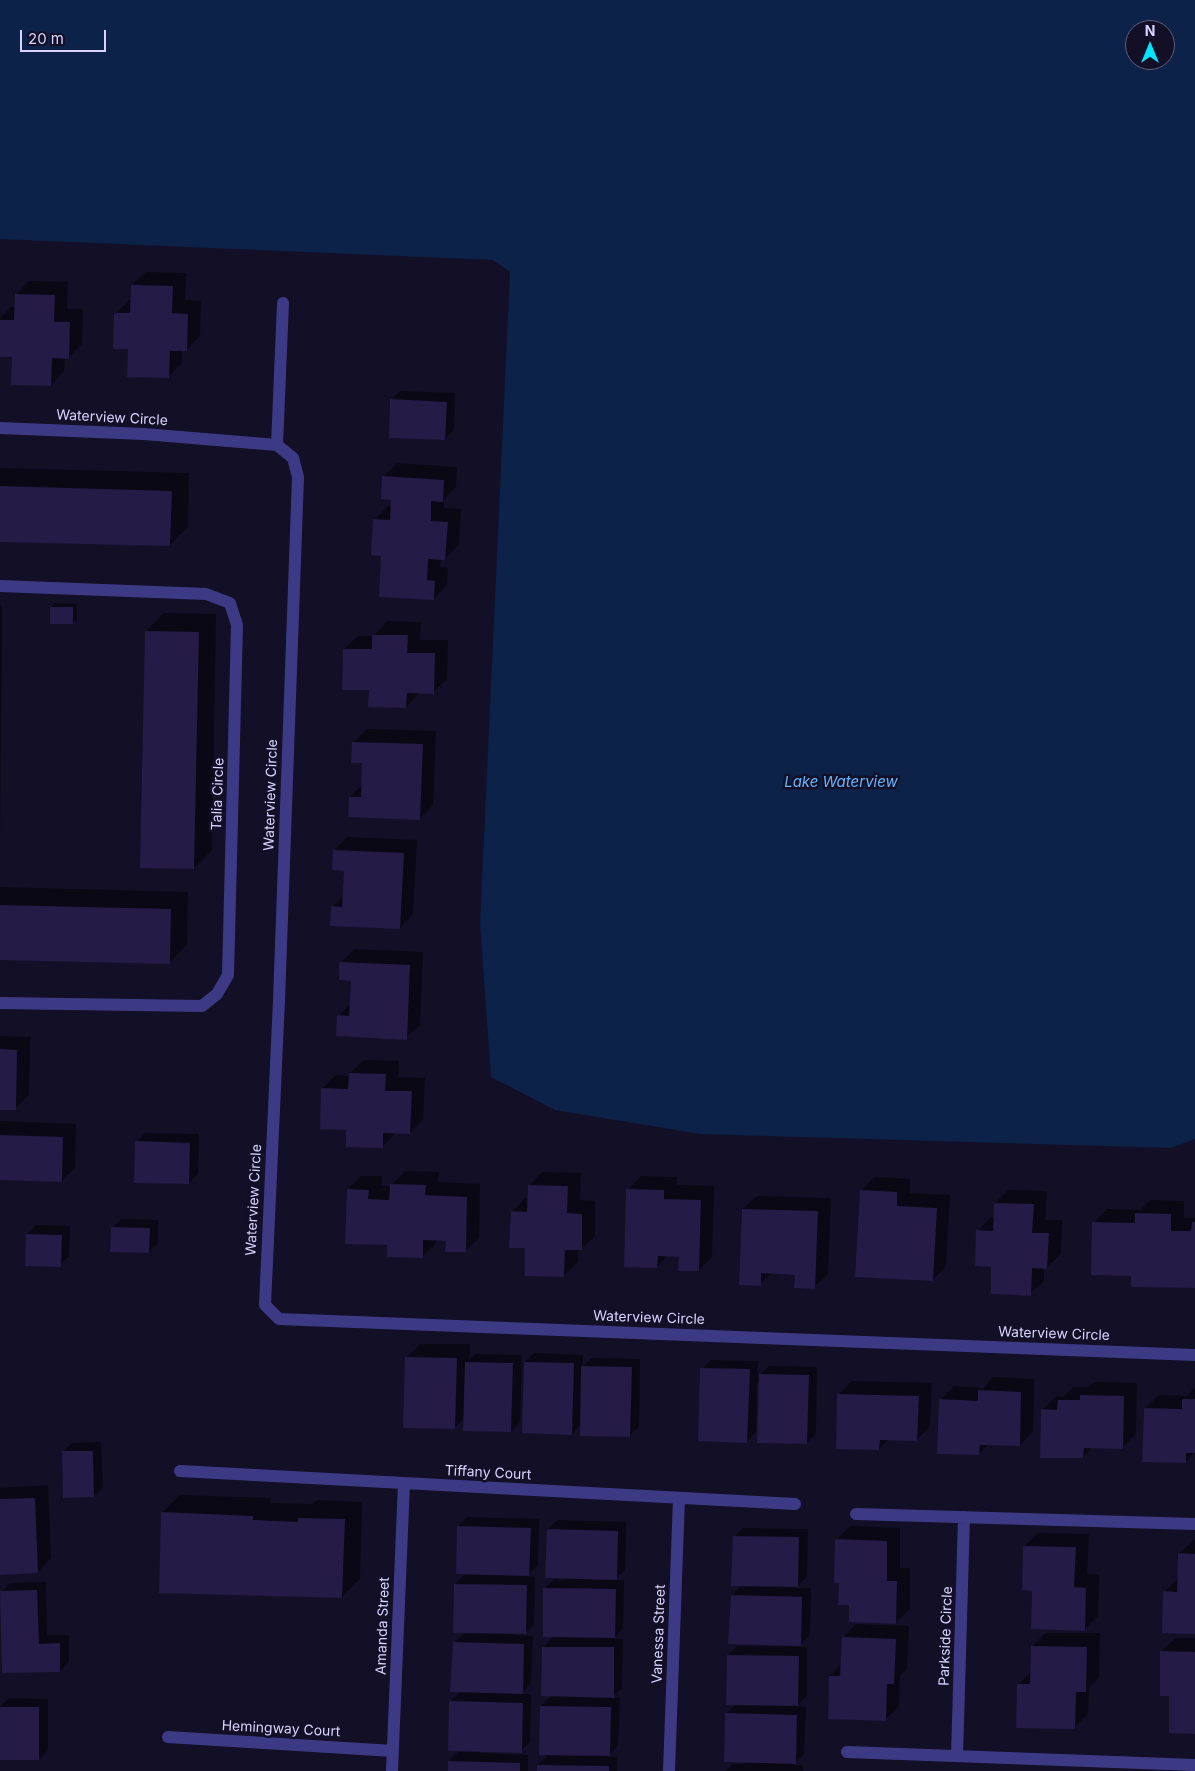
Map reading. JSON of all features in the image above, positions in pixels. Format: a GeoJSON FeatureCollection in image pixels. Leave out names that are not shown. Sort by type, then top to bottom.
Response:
{"type":"FeatureCollection","features":[{"type":"Feature","properties":{"kind":"street"},"geometry":{"type":"LineString","coordinates":[[277,445],[283,303]]}},
{"type":"Feature","properties":{"kind":"street","name":"Waterview Circle"},"geometry":{"type":"LineString","coordinates":[[0,428],[144,434],[277,445],[293,458],[298,477],[279,1000],[264,1305],[279,1319],[1195,1355]]}},
{"type":"Feature","properties":{"kind":"street","name":"Talia Circle"},"geometry":{"type":"LineString","coordinates":[[0,586],[206,594],[230,603],[237,624],[228,975],[218,994],[202,1006],[0,1003]]}},
{"type":"Feature","properties":{"kind":"street","name":"Tiffany Court"},"geometry":{"type":"LineString","coordinates":[[180,1471],[795,1504]]}},
{"type":"Feature","properties":{"kind":"street","name":"Amanda Street"},"geometry":{"type":"LineString","coordinates":[[392,1771],[404,1483]]}},
{"type":"Feature","properties":{"kind":"street","name":"Vanessa Street"},"geometry":{"type":"LineString","coordinates":[[669,1771],[679,1498]]}},
{"type":"Feature","properties":{"kind":"street"},"geometry":{"type":"LineString","coordinates":[[856,1514],[1195,1524]]}},
{"type":"Feature","properties":{"kind":"street","name":"Parkside Circle"},"geometry":{"type":"LineString","coordinates":[[957,1756],[964,1517]]}},
{"type":"Feature","properties":{"kind":"street","name":"Hemingway Court"},"geometry":{"type":"LineString","coordinates":[[168,1737],[393,1751]]}},
{"type":"Feature","properties":{"kind":"street"},"geometry":{"type":"LineString","coordinates":[[847,1752],[957,1756],[1159,1768],[1195,1765]]}},
{"type":"Feature","properties":{"kind":"water","name":"Lake Waterview"},"geometry":{"type":"Polygon","coordinates":[[[0,0],[1195,0],[1195,1139],[1171,1148],[700,1134],[555,1110],[491,1077],[480,924],[510,272],[493,260],[0,239],[0,0]]]}},
{"type":"Feature","properties":{"kind":"building"},"geometry":{"type":"Polygon","coordinates":[[[131,285],[173,286],[172,313],[188,314],[187,351],[170,351],[169,378],[127,377],[128,349],[113,349],[114,313],[130,313],[131,285]]]}},
{"type":"Feature","properties":{"kind":"building"},"geometry":{"type":"Polygon","coordinates":[[[15,294],[55,295],[54,322],[70,322],[69,359],[52,358],[51,386],[11,385],[12,357],[0,357],[0,320],[14,320],[15,294]]]}},
{"type":"Feature","properties":{"kind":"building"},"geometry":{"type":"Polygon","coordinates":[[[390,399],[447,402],[445,440],[389,438],[390,399]]]}},
{"type":"Feature","properties":{"kind":"building"},"geometry":{"type":"Polygon","coordinates":[[[382,476],[444,480],[443,502],[431,501],[431,521],[448,522],[445,560],[428,559],[427,580],[435,581],[434,600],[379,597],[381,556],[371,555],[373,519],[390,520],[391,500],[381,499],[382,476]]]}},
{"type":"Feature","properties":{"kind":"building"},"geometry":{"type":"Polygon","coordinates":[[[0,486],[172,491],[170,546],[0,542],[0,486]]]}},
{"type":"Feature","properties":{"kind":"building"},"geometry":{"type":"Polygon","coordinates":[[[50,607],[73,607],[73,624],[50,624],[50,607]]]}},
{"type":"Feature","properties":{"kind":"building"},"geometry":{"type":"Polygon","coordinates":[[[145,631],[199,632],[194,869],[140,868],[145,631]]]}},
{"type":"Feature","properties":{"kind":"building"},"geometry":{"type":"Polygon","coordinates":[[[372,635],[408,635],[407,653],[435,653],[434,694],[407,693],[406,708],[368,707],[369,690],[342,690],[343,649],[372,649],[372,635]]]}},
{"type":"Feature","properties":{"kind":"building"},"geometry":{"type":"Polygon","coordinates":[[[352,742],[423,744],[420,820],[348,817],[349,797],[361,797],[362,763],[351,763],[352,742]]]}},
{"type":"Feature","properties":{"kind":"building"},"geometry":{"type":"Polygon","coordinates":[[[333,850],[404,853],[400,929],[330,926],[331,906],[342,907],[344,871],[332,870],[333,850]]]}},
{"type":"Feature","properties":{"kind":"building"},"geometry":{"type":"Polygon","coordinates":[[[0,905],[171,909],[170,964],[0,960],[0,905]]]}},
{"type":"Feature","properties":{"kind":"building"},"geometry":{"type":"Polygon","coordinates":[[[339,962],[410,965],[407,1040],[336,1036],[337,1015],[349,1016],[351,981],[339,980],[339,962]]]}},
{"type":"Feature","properties":{"kind":"building"},"geometry":{"type":"Polygon","coordinates":[[[0,1049],[17,1050],[16,1110],[0,1110],[0,1049]]]}},
{"type":"Feature","properties":{"kind":"building"},"geometry":{"type":"Polygon","coordinates":[[[349,1073],[386,1074],[385,1091],[412,1091],[410,1134],[383,1133],[383,1148],[346,1147],[346,1130],[320,1129],[321,1088],[348,1089],[349,1073]]]}},
{"type":"Feature","properties":{"kind":"building"},"geometry":{"type":"Polygon","coordinates":[[[0,1135],[63,1137],[62,1182],[0,1180],[0,1135]]]}},
{"type":"Feature","properties":{"kind":"building"},"geometry":{"type":"Polygon","coordinates":[[[135,1141],[190,1143],[189,1184],[134,1183],[135,1141]]]}},
{"type":"Feature","properties":{"kind":"building"},"geometry":{"type":"Polygon","coordinates":[[[390,1184],[426,1185],[425,1195],[467,1197],[466,1252],[445,1252],[446,1241],[423,1240],[423,1258],[387,1257],[387,1245],[345,1244],[347,1189],[369,1190],[368,1199],[389,1200],[390,1184]]]}},
{"type":"Feature","properties":{"kind":"building"},"geometry":{"type":"Polygon","coordinates":[[[528,1185],[568,1186],[567,1213],[582,1214],[582,1250],[565,1250],[564,1277],[525,1276],[525,1248],[509,1248],[511,1211],[527,1212],[528,1185]]]}},
{"type":"Feature","properties":{"kind":"building"},"geometry":{"type":"Polygon","coordinates":[[[626,1189],[664,1190],[664,1199],[701,1200],[699,1271],[678,1271],[679,1257],[658,1256],[657,1268],[624,1267],[626,1189]]]}},
{"type":"Feature","properties":{"kind":"building"},"geometry":{"type":"Polygon","coordinates":[[[860,1190],[897,1192],[897,1206],[937,1208],[933,1281],[855,1277],[860,1190]]]}},
{"type":"Feature","properties":{"kind":"building"},"geometry":{"type":"Polygon","coordinates":[[[994,1203],[1034,1204],[1032,1233],[1049,1233],[1047,1269],[1032,1268],[1031,1296],[991,1294],[991,1267],[975,1266],[976,1230],[993,1231],[994,1203]]]}},
{"type":"Feature","properties":{"kind":"building"},"geometry":{"type":"Polygon","coordinates":[[[742,1209],[818,1211],[815,1289],[794,1288],[795,1275],[761,1273],[761,1286],[739,1285],[742,1209]]]}},
{"type":"Feature","properties":{"kind":"building"},"geometry":{"type":"Polygon","coordinates":[[[1135,1213],[1171,1214],[1171,1231],[1191,1231],[1192,1222],[1195,1222],[1195,1288],[1131,1287],[1131,1276],[1091,1275],[1092,1222],[1135,1223],[1135,1213]]]}},
{"type":"Feature","properties":{"kind":"building"},"geometry":{"type":"Polygon","coordinates":[[[111,1227],[150,1228],[149,1253],[110,1252],[111,1227]]]}},
{"type":"Feature","properties":{"kind":"building"},"geometry":{"type":"Polygon","coordinates":[[[26,1234],[62,1235],[61,1267],[25,1266],[26,1234]]]}},
{"type":"Feature","properties":{"kind":"building"},"geometry":{"type":"Polygon","coordinates":[[[405,1357],[457,1358],[455,1429],[403,1428],[405,1357]]]}},
{"type":"Feature","properties":{"kind":"building"},"geometry":{"type":"Polygon","coordinates":[[[465,1362],[513,1363],[511,1432],[463,1431],[465,1362]]]}},
{"type":"Feature","properties":{"kind":"building"},"geometry":{"type":"Polygon","coordinates":[[[524,1362],[574,1363],[572,1435],[522,1433],[524,1362]]]}},
{"type":"Feature","properties":{"kind":"building"},"geometry":{"type":"Polygon","coordinates":[[[581,1366],[632,1367],[630,1437],[580,1436],[581,1366]]]}},
{"type":"Feature","properties":{"kind":"building"},"geometry":{"type":"Polygon","coordinates":[[[700,1368],[750,1369],[747,1443],[698,1441],[700,1368]]]}},
{"type":"Feature","properties":{"kind":"building"},"geometry":{"type":"Polygon","coordinates":[[[759,1374],[809,1375],[807,1444],[757,1443],[759,1374]]]}},
{"type":"Feature","properties":{"kind":"building"},"geometry":{"type":"Polygon","coordinates":[[[978,1390],[1021,1392],[1020,1446],[980,1445],[979,1455],[937,1454],[939,1399],[978,1401],[978,1390]]]}},
{"type":"Feature","properties":{"kind":"building"},"geometry":{"type":"Polygon","coordinates":[[[837,1394],[919,1396],[917,1441],[880,1440],[879,1450],[836,1449],[837,1394]]]}},
{"type":"Feature","properties":{"kind":"building"},"geometry":{"type":"Polygon","coordinates":[[[1080,1395],[1124,1396],[1123,1449],[1084,1448],[1083,1458],[1040,1458],[1041,1409],[1057,1410],[1058,1400],[1080,1400],[1080,1395]]]}},
{"type":"Feature","properties":{"kind":"building"},"geometry":{"type":"Polygon","coordinates":[[[1182,1399],[1195,1399],[1195,1453],[1186,1453],[1186,1463],[1142,1462],[1144,1408],[1182,1409],[1182,1399]]]}},
{"type":"Feature","properties":{"kind":"building"},"geometry":{"type":"Polygon","coordinates":[[[62,1451],[93,1451],[94,1497],[63,1498],[62,1451]]]}},
{"type":"Feature","properties":{"kind":"building"},"geometry":{"type":"Polygon","coordinates":[[[35,1498],[38,1573],[0,1575],[0,1499],[35,1498]]]}},
{"type":"Feature","properties":{"kind":"building"},"geometry":{"type":"Polygon","coordinates":[[[161,1512],[253,1516],[253,1520],[298,1522],[298,1518],[345,1519],[342,1598],[159,1593],[161,1512]]]}},
{"type":"Feature","properties":{"kind":"building"},"geometry":{"type":"Polygon","coordinates":[[[457,1526],[531,1528],[529,1576],[456,1574],[457,1526]]]}},
{"type":"Feature","properties":{"kind":"building"},"geometry":{"type":"Polygon","coordinates":[[[547,1529],[618,1531],[617,1580],[545,1578],[547,1529]]]}},
{"type":"Feature","properties":{"kind":"building"},"geometry":{"type":"Polygon","coordinates":[[[733,1536],[799,1537],[798,1587],[731,1586],[733,1536]]]}},
{"type":"Feature","properties":{"kind":"building"},"geometry":{"type":"Polygon","coordinates":[[[835,1539],[887,1541],[887,1581],[897,1581],[896,1624],[849,1622],[849,1605],[838,1605],[839,1583],[834,1583],[835,1539]]]}},
{"type":"Feature","properties":{"kind":"building"},"geometry":{"type":"Polygon","coordinates":[[[1023,1546],[1076,1547],[1074,1587],[1086,1588],[1085,1631],[1031,1629],[1032,1591],[1022,1590],[1023,1546]]]}},
{"type":"Feature","properties":{"kind":"building"},"geometry":{"type":"Polygon","coordinates":[[[1178,1553],[1195,1554],[1195,1634],[1162,1633],[1163,1591],[1177,1592],[1178,1553]]]}},
{"type":"Feature","properties":{"kind":"building"},"geometry":{"type":"Polygon","coordinates":[[[454,1584],[527,1585],[526,1634],[453,1633],[454,1584]]]}},
{"type":"Feature","properties":{"kind":"building"},"geometry":{"type":"Polygon","coordinates":[[[543,1588],[616,1589],[615,1638],[543,1637],[543,1588]]]}},
{"type":"Feature","properties":{"kind":"building"},"geometry":{"type":"Polygon","coordinates":[[[37,1590],[39,1644],[60,1643],[60,1672],[2,1673],[0,1591],[37,1590]]]}},
{"type":"Feature","properties":{"kind":"building"},"geometry":{"type":"Polygon","coordinates":[[[731,1595],[802,1597],[801,1646],[728,1644],[731,1595]]]}},
{"type":"Feature","properties":{"kind":"building"},"geometry":{"type":"Polygon","coordinates":[[[842,1637],[896,1639],[894,1684],[887,1684],[886,1721],[828,1719],[829,1676],[840,1676],[842,1637]]]}},
{"type":"Feature","properties":{"kind":"building"},"geometry":{"type":"Polygon","coordinates":[[[453,1642],[524,1644],[523,1694],[450,1692],[453,1642]]]}},
{"type":"Feature","properties":{"kind":"building"},"geometry":{"type":"Polygon","coordinates":[[[1031,1646],[1087,1647],[1086,1692],[1076,1692],[1075,1729],[1016,1728],[1017,1684],[1030,1684],[1031,1646]]]}},
{"type":"Feature","properties":{"kind":"building"},"geometry":{"type":"Polygon","coordinates":[[[542,1647],[614,1647],[614,1698],[541,1696],[542,1647]]]}},
{"type":"Feature","properties":{"kind":"building"},"geometry":{"type":"Polygon","coordinates":[[[1160,1651],[1195,1652],[1195,1734],[1169,1733],[1169,1696],[1160,1696],[1160,1651]]]}},
{"type":"Feature","properties":{"kind":"building"},"geometry":{"type":"Polygon","coordinates":[[[727,1655],[799,1656],[798,1706],[726,1705],[727,1655]]]}},
{"type":"Feature","properties":{"kind":"building"},"geometry":{"type":"Polygon","coordinates":[[[449,1701],[523,1703],[522,1753],[448,1751],[449,1701]]]}},
{"type":"Feature","properties":{"kind":"building"},"geometry":{"type":"Polygon","coordinates":[[[540,1706],[611,1707],[610,1756],[539,1755],[540,1706]]]}},
{"type":"Feature","properties":{"kind":"building"},"geometry":{"type":"Polygon","coordinates":[[[0,1707],[39,1707],[39,1760],[0,1760],[0,1707]]]}},
{"type":"Feature","properties":{"kind":"building"},"geometry":{"type":"Polygon","coordinates":[[[725,1713],[797,1715],[796,1764],[724,1762],[725,1713]]]}},
{"type":"Feature","properties":{"kind":"building"},"geometry":{"type":"Polygon","coordinates":[[[448,1761],[520,1763],[520,1771],[448,1771],[448,1761]]]}},
{"type":"Feature","properties":{"kind":"building"},"geometry":{"type":"Polygon","coordinates":[[[537,1765],[609,1766],[609,1771],[537,1771],[537,1765]]]}}]}
